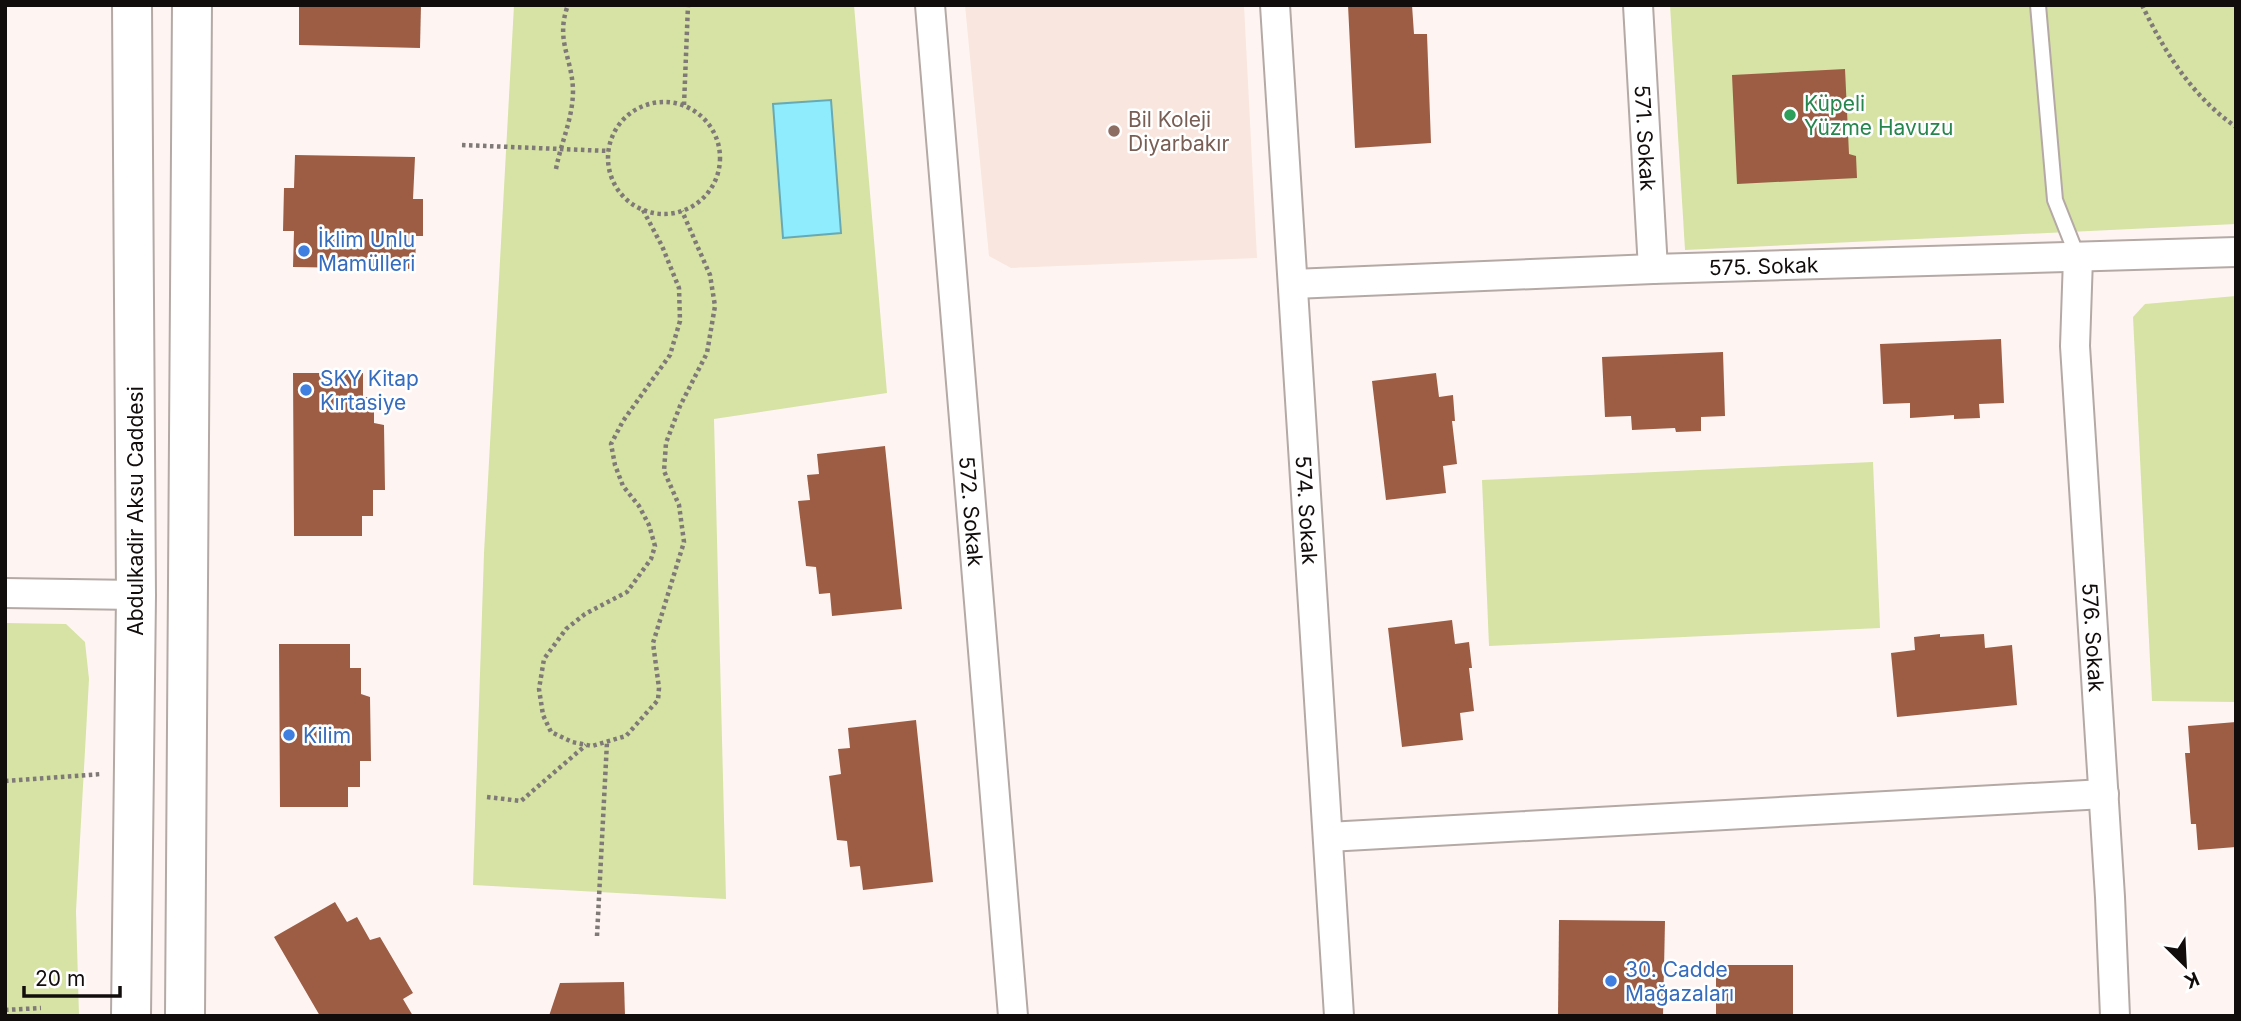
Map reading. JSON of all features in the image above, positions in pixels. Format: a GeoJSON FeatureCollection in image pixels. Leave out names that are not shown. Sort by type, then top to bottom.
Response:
{"type":"FeatureCollection","features":[{"type":"Feature","properties":{"kind":"main road","name":"Abdulkadir Aksu Caddesi"},"geometry":{"type":"LineString","coordinates":[[131,1016],[136,595],[132,5]]}},
{"type":"Feature","properties":{"kind":"main road"},"geometry":{"type":"LineString","coordinates":[[185,1016],[192,5]]}},
{"type":"Feature","properties":{"kind":"street","name":"572. Sokak"},"geometry":{"type":"LineString","coordinates":[[930,5],[1013,1016]]}},
{"type":"Feature","properties":{"kind":"street","name":"574. Sokak"},"geometry":{"type":"LineString","coordinates":[[1275,5],[1339,1016]]}},
{"type":"Feature","properties":{"kind":"street","name":"571. Sokak"},"geometry":{"type":"LineString","coordinates":[[1638,5],[1653,269]]}},
{"type":"Feature","properties":{"kind":"street","name":"575. Sokak"},"geometry":{"type":"LineString","coordinates":[[1293,284],[1653,269],[2236,252]]}},
{"type":"Feature","properties":{"kind":"street","name":"576. Sokak"},"geometry":{"type":"LineString","coordinates":[[2078,258],[2075,346],[2104,794],[2115,1016]]}},
{"type":"Feature","properties":{"kind":"street"},"geometry":{"type":"LineString","coordinates":[[5,593],[136,595]]}},
{"type":"Feature","properties":{"kind":"street"},"geometry":{"type":"LineString","coordinates":[[1328,837],[2104,794]]}},
{"type":"Feature","properties":{"kind":"lane"},"geometry":{"type":"LineString","coordinates":[[2038,5],[2055,200],[2078,258]]}},
{"type":"Feature","properties":{"kind":"path"},"geometry":{"type":"LineString","coordinates":[[556,169],[560,147],[572,117],[573,87],[562,38],[562,22],[568,5]]}},
{"type":"Feature","properties":{"kind":"path"},"geometry":{"type":"LineString","coordinates":[[684,105],[688,5]]}},
{"type":"Feature","properties":{"kind":"path"},"geometry":{"type":"LineString","coordinates":[[2143,5],[2182,76],[2212,110],[2236,127]]}},
{"type":"Feature","properties":{"kind":"path"},"geometry":{"type":"LineString","coordinates":[[666,102],[684,105],[701,115],[713,128],[719,146],[720,164],[715,182],[705,198],[682,211],[653,214],[635,207],[621,195],[612,179],[609,151],[610,142],[618,126],[631,113],[648,104],[666,102]]}},
{"type":"Feature","properties":{"kind":"path"},"geometry":{"type":"LineString","coordinates":[[462,145],[609,151]]}},
{"type":"Feature","properties":{"kind":"path"},"geometry":{"type":"LineString","coordinates":[[643,210],[662,246],[678,288],[680,321],[670,355],[611,444],[623,485],[644,515],[655,545],[651,559],[626,592],[585,614],[566,629],[544,659],[539,689],[543,715],[551,732],[572,742],[592,746],[626,736],[658,700],[653,643],[684,542],[679,505],[664,471],[666,443],[680,406],[707,353],[715,306],[710,275],[682,211]]}},
{"type":"Feature","properties":{"kind":"path"},"geometry":{"type":"LineString","coordinates":[[597,936],[607,742]]}},
{"type":"Feature","properties":{"kind":"path"},"geometry":{"type":"LineString","coordinates":[[487,797],[521,801],[586,744]]}},
{"type":"Feature","properties":{"kind":"path"},"geometry":{"type":"LineString","coordinates":[[5,781],[134,772]]}},
{"type":"Feature","properties":{"kind":"path"},"geometry":{"type":"LineString","coordinates":[[5,1010],[41,1008]]}},
{"type":"Feature","properties":{"kind":"shaded area","name":"Bil Koleji Diyarbakır"},"geometry":{"type":"Polygon","coordinates":[[[965,5],[1244,5],[1257,258],[1011,268],[989,256],[965,5]]]}},
{"type":"Feature","properties":{"kind":"green space"},"geometry":{"type":"Polygon","coordinates":[[[514,5],[854,5],[887,393],[714,419],[726,899],[473,885],[484,553],[514,5]]]}},
{"type":"Feature","properties":{"kind":"green space"},"geometry":{"type":"Polygon","coordinates":[[[1670,5],[2236,5],[2236,224],[1685,250],[1670,5]]]}},
{"type":"Feature","properties":{"kind":"green space"},"geometry":{"type":"Polygon","coordinates":[[[2236,296],[2236,702],[2152,701],[2133,317],[2145,304],[2236,296]]]}},
{"type":"Feature","properties":{"kind":"green space"},"geometry":{"type":"Polygon","coordinates":[[[1873,462],[1880,628],[1489,646],[1482,480],[1873,462]]]}},
{"type":"Feature","properties":{"kind":"green space"},"geometry":{"type":"Polygon","coordinates":[[[5,623],[66,624],[85,642],[89,679],[76,911],[79,1016],[5,1016],[5,623]]]}},
{"type":"Feature","properties":{"kind":"water"},"geometry":{"type":"Polygon","coordinates":[[[831,100],[841,233],[783,238],[773,104],[831,100]]]}},
{"type":"Feature","properties":{"kind":"building"},"geometry":{"type":"Polygon","coordinates":[[[299,5],[421,5],[420,48],[299,45],[299,5]]]}},
{"type":"Feature","properties":{"kind":"building"},"geometry":{"type":"Polygon","coordinates":[[[1348,5],[1412,5],[1414,34],[1427,34],[1431,143],[1355,148],[1348,5]]]}},
{"type":"Feature","properties":{"kind":"building","name":"Küpeli Yüzme Havuzu"},"geometry":{"type":"Polygon","coordinates":[[[1845,69],[1849,154],[1856,156],[1857,178],[1737,184],[1732,75],[1845,69]]]}},
{"type":"Feature","properties":{"kind":"building"},"geometry":{"type":"Polygon","coordinates":[[[295,155],[415,157],[413,199],[423,199],[423,236],[416,236],[415,269],[293,267],[294,231],[283,231],[284,188],[294,188],[295,155]]]}},
{"type":"Feature","properties":{"kind":"building"},"geometry":{"type":"Polygon","coordinates":[[[2001,339],[2004,403],[1979,404],[1980,418],[1954,419],[1954,415],[1910,418],[1910,403],[1883,404],[1880,344],[2001,339]]]}},
{"type":"Feature","properties":{"kind":"building"},"geometry":{"type":"Polygon","coordinates":[[[1723,352],[1725,416],[1701,417],[1701,431],[1676,432],[1675,428],[1632,430],[1631,416],[1605,417],[1602,357],[1723,352]]]}},
{"type":"Feature","properties":{"kind":"building"},"geometry":{"type":"Polygon","coordinates":[[[293,373],[363,373],[363,397],[374,397],[374,423],[384,425],[385,490],[373,490],[373,516],[362,516],[362,536],[294,536],[293,373]]]}},
{"type":"Feature","properties":{"kind":"building"},"geometry":{"type":"Polygon","coordinates":[[[1436,373],[1439,397],[1453,395],[1455,421],[1452,421],[1457,464],[1443,466],[1446,493],[1386,500],[1372,381],[1436,373]]]}},
{"type":"Feature","properties":{"kind":"building"},"geometry":{"type":"Polygon","coordinates":[[[885,446],[902,609],[832,616],[830,593],[819,594],[816,567],[806,566],[798,501],[810,500],[807,475],[819,474],[817,454],[885,446]]]}},
{"type":"Feature","properties":{"kind":"building"},"geometry":{"type":"Polygon","coordinates":[[[1452,620],[1455,644],[1469,642],[1472,668],[1469,668],[1474,711],[1460,713],[1463,740],[1402,747],[1388,628],[1452,620]]]}},
{"type":"Feature","properties":{"kind":"building"},"geometry":{"type":"Polygon","coordinates":[[[1940,634],[1940,637],[1984,634],[1985,648],[2012,645],[2017,705],[1897,717],[1891,653],[1915,650],[1914,637],[1940,634]]]}},
{"type":"Feature","properties":{"kind":"building"},"geometry":{"type":"Polygon","coordinates":[[[279,644],[350,644],[350,668],[361,668],[361,694],[370,697],[371,761],[360,761],[360,787],[348,787],[348,807],[280,807],[279,644]]]}},
{"type":"Feature","properties":{"kind":"building"},"geometry":{"type":"Polygon","coordinates":[[[916,720],[933,882],[863,890],[860,866],[850,867],[847,841],[837,840],[829,776],[841,774],[838,749],[850,748],[848,728],[916,720]]]}},
{"type":"Feature","properties":{"kind":"building"},"geometry":{"type":"Polygon","coordinates":[[[2236,722],[2236,847],[2198,850],[2196,824],[2191,824],[2185,753],[2190,753],[2188,726],[2236,722]]]}},
{"type":"Feature","properties":{"kind":"building"},"geometry":{"type":"Polygon","coordinates":[[[335,902],[347,922],[357,917],[370,940],[380,937],[413,993],[403,999],[413,1016],[320,1016],[274,937],[335,902]]]}},
{"type":"Feature","properties":{"kind":"building"},"geometry":{"type":"Polygon","coordinates":[[[1559,920],[1665,921],[1663,1016],[1558,1016],[1559,920]]]}},
{"type":"Feature","properties":{"kind":"building"},"geometry":{"type":"Polygon","coordinates":[[[1716,965],[1793,965],[1793,1016],[1716,1016],[1716,965]]]}},
{"type":"Feature","properties":{"kind":"building"},"geometry":{"type":"Polygon","coordinates":[[[624,982],[625,1016],[549,1016],[560,983],[624,982]]]}},
{"type":"Feature","properties":{"kind":"place","name":"Küpeli Yüzme Havuzu"},"geometry":{"type":"Point","coordinates":[1790,115]}},
{"type":"Feature","properties":{"kind":"place","name":"Bil Koleji Diyarbakır"},"geometry":{"type":"Point","coordinates":[1114,131]}},
{"type":"Feature","properties":{"kind":"place","name":"İklim Unlu Mamülleri"},"geometry":{"type":"Point","coordinates":[304,251]}},
{"type":"Feature","properties":{"kind":"place","name":"SKY Kitap Kırtasiye"},"geometry":{"type":"Point","coordinates":[306,390]}},
{"type":"Feature","properties":{"kind":"place","name":"Kilim"},"geometry":{"type":"Point","coordinates":[289,735]}},
{"type":"Feature","properties":{"kind":"place","name":"30. Cadde Mağazaları"},"geometry":{"type":"Point","coordinates":[1611,981]}}]}
